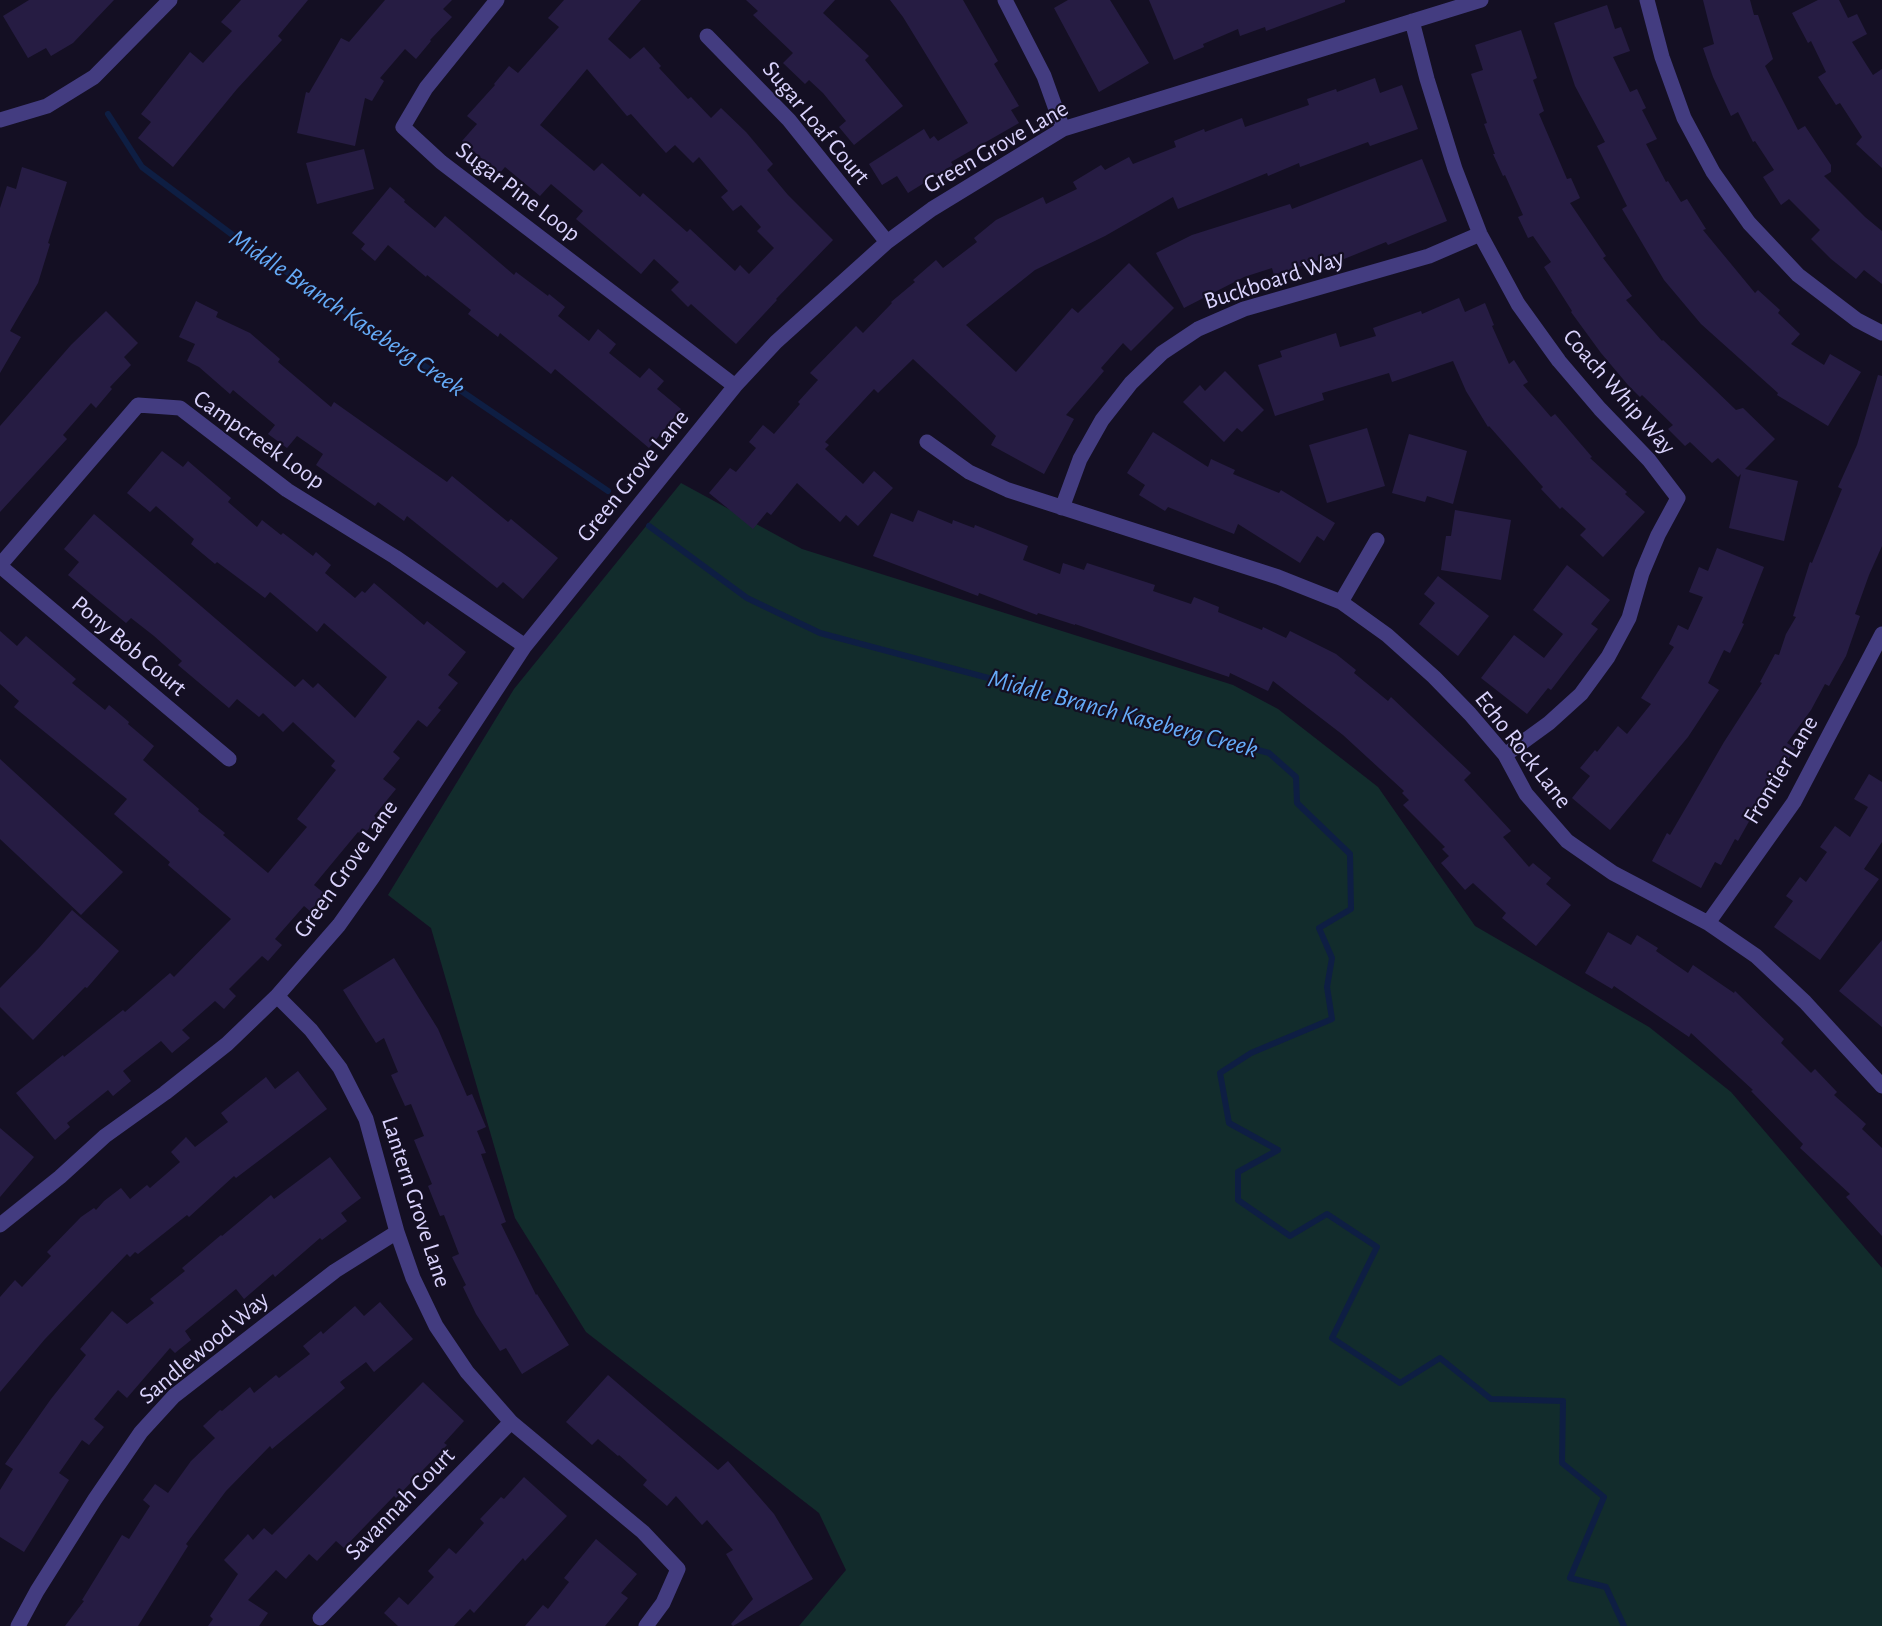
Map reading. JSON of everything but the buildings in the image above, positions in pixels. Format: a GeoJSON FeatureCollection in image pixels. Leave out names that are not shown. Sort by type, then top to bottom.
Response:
{"type":"FeatureCollection","features":[{"type":"Feature","properties":{"kind":"street"},"geometry":{"type":"LineString","coordinates":[[0,120],[47,106],[94,77],[170,0]]}},
{"type":"Feature","properties":{"kind":"street","name":"Sugar Pine Loop"},"geometry":{"type":"LineString","coordinates":[[497,0],[426,88],[403,127],[441,162],[735,386]]}},
{"type":"Feature","properties":{"kind":"street"},"geometry":{"type":"LineString","coordinates":[[1005,0],[1044,76],[1064,129]]}},
{"type":"Feature","properties":{"kind":"street","name":"Green Grove Lane"},"geometry":{"type":"LineString","coordinates":[[0,1226],[60,1177],[105,1136],[165,1094],[227,1044],[277,996],[339,925],[525,646],[735,386],[776,342],[887,242],[933,209],[1064,129],[1481,0]]}},
{"type":"Feature","properties":{"kind":"street"},"geometry":{"type":"LineString","coordinates":[[1647,0],[1662,57],[1684,118],[1713,172],[1749,223],[1798,275],[1857,320],[1882,333]]}},
{"type":"Feature","properties":{"kind":"street","name":"Coach Whip Way"},"geometry":{"type":"LineString","coordinates":[[1412,21],[1455,169],[1480,234],[1518,304],[1559,360],[1600,409],[1649,460],[1678,498],[1658,535],[1642,573],[1629,618],[1608,657],[1581,694],[1549,723],[1505,755]]}},
{"type":"Feature","properties":{"kind":"street","name":"Sugar Loaf Court"},"geometry":{"type":"LineString","coordinates":[[707,36],[789,120],[887,242]]}},
{"type":"Feature","properties":{"kind":"street","name":"Buckboard Way"},"geometry":{"type":"LineString","coordinates":[[1062,508],[1080,459],[1102,420],[1131,383],[1162,353],[1198,329],[1244,309],[1429,256],[1480,234]]}},
{"type":"Feature","properties":{"kind":"street","name":"Campcreek Loop"},"geometry":{"type":"LineString","coordinates":[[0,566],[138,405],[180,408],[287,490],[395,557],[525,646]]}},
{"type":"Feature","properties":{"kind":"street","name":"Echo Rock Lane"},"geometry":{"type":"LineString","coordinates":[[927,442],[969,472],[1008,490],[1278,577],[1341,602],[1387,635],[1434,677],[1505,755],[1526,794],[1566,841],[1613,873],[1708,923],[1756,956],[1879,1077]]}},
{"type":"Feature","properties":{"kind":"street"},"geometry":{"type":"LineString","coordinates":[[1341,602],[1377,540]]}},
{"type":"Feature","properties":{"kind":"street","name":"Pony Bob Court"},"geometry":{"type":"LineString","coordinates":[[0,566],[229,759]]}},
{"type":"Feature","properties":{"kind":"street","name":"Frontier Lane"},"geometry":{"type":"LineString","coordinates":[[1708,923],[1794,802],[1882,634]]}},
{"type":"Feature","properties":{"kind":"street","name":"Lantern Grove Lane"},"geometry":{"type":"LineString","coordinates":[[277,996],[310,1030],[340,1068],[351,1088],[366,1119],[397,1232],[413,1278],[436,1326],[467,1372],[511,1422],[643,1532],[678,1569],[663,1604],[646,1626]]}},
{"type":"Feature","properties":{"kind":"street","name":"Sandlewood Way"},"geometry":{"type":"LineString","coordinates":[[18,1626],[37,1591],[95,1499],[141,1432],[174,1396],[327,1277],[359,1254],[397,1232]]}},
{"type":"Feature","properties":{"kind":"street","name":"Savannah Court"},"geometry":{"type":"LineString","coordinates":[[320,1618],[511,1422]]}},
{"type":"Feature","properties":{"kind":"green space"},"geometry":{"type":"Polygon","coordinates":[[[681,483],[802,549],[1233,685],[1278,709],[1378,787],[1475,926],[1649,1027],[1731,1092],[1882,1268],[1882,1626],[799,1626],[846,1570],[819,1513],[586,1332],[515,1218],[431,928],[388,895],[514,689],[681,483]]]}},
{"type":"Feature","properties":{"kind":"waterway","name":"Middle Branch Kaseberg Creek"},"geometry":{"type":"LineString","coordinates":[[108,114],[142,167],[234,236],[608,491]]}},
{"type":"Feature","properties":{"kind":"waterway","name":"Middle Branch Kaseberg Creek"},"geometry":{"type":"LineString","coordinates":[[649,526],[747,598],[820,633],[1269,753],[1296,777],[1297,803],[1350,854],[1351,909],[1319,928],[1332,958],[1327,987],[1332,1019],[1251,1053],[1220,1073],[1229,1123],[1278,1150],[1238,1172],[1238,1200],[1290,1236],[1327,1214],[1377,1247],[1332,1338],[1400,1383],[1440,1358],[1491,1399],[1563,1401],[1562,1463],[1604,1497],[1570,1578],[1606,1587],[1624,1626]]}}]}
